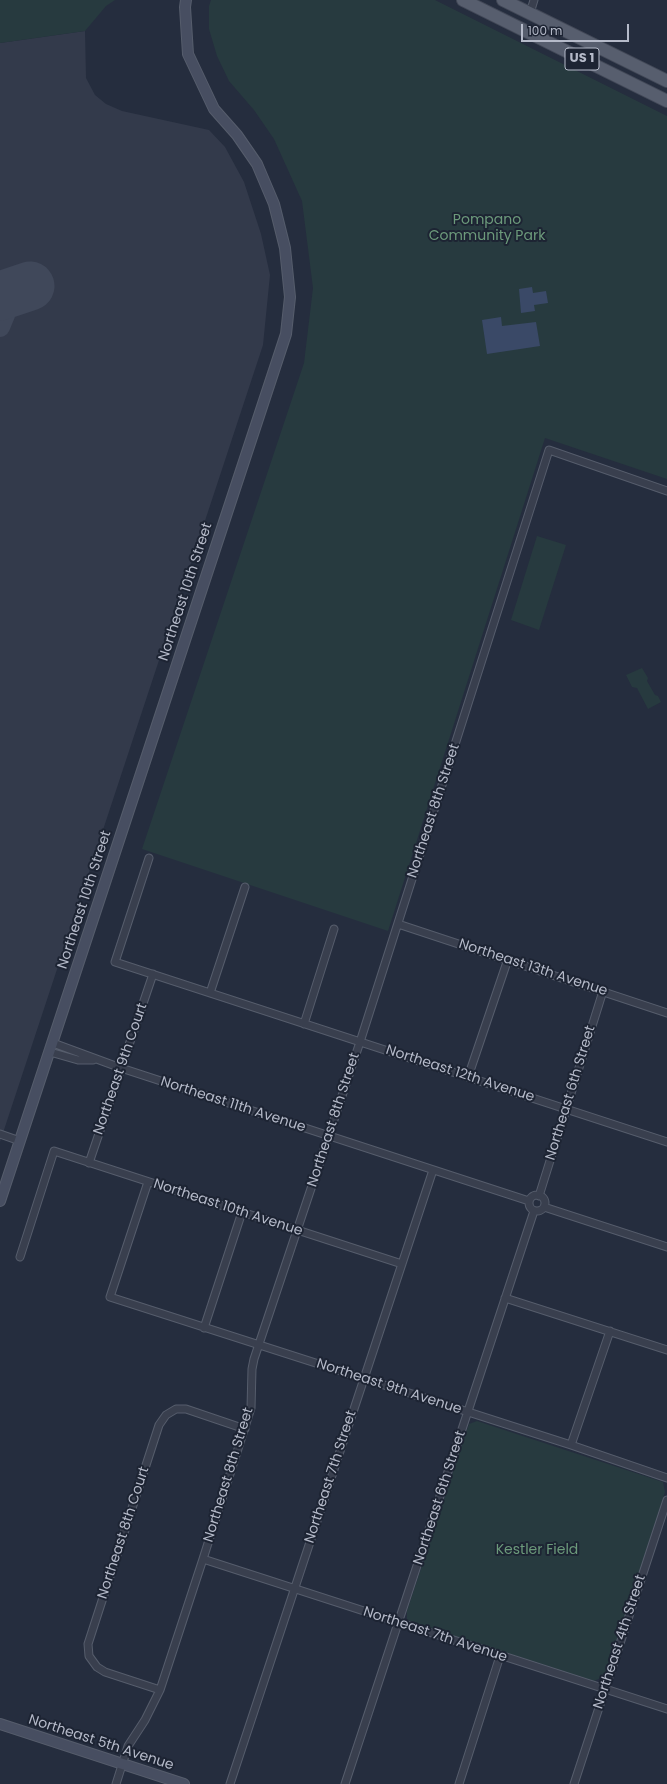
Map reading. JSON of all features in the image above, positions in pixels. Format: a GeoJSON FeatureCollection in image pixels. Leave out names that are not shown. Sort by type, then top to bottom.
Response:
{"type":"FeatureCollection","features":[{"type":"Feature","properties":{"kind":"main road","name":"US 1"},"geometry":{"type":"LineString","coordinates":[[463,0],[667,101]]}},
{"type":"Feature","properties":{"kind":"main road","name":"US 1"},"geometry":{"type":"LineString","coordinates":[[503,0],[667,81]]}},
{"type":"Feature","properties":{"kind":"main road"},"geometry":{"type":"LineString","coordinates":[[497,17],[520,17],[530,13]]}},
{"type":"Feature","properties":{"kind":"main road"},"geometry":{"type":"LineString","coordinates":[[555,46],[567,40],[585,40]]}},
{"type":"Feature","properties":{"kind":"street","name":"Northeast 10th Street"},"geometry":{"type":"LineString","coordinates":[[0,1201],[286,334],[290,297],[286,248],[274,204],[257,164],[237,135],[214,109],[188,54],[185,7],[186,0]]}},
{"type":"Feature","properties":{"kind":"street"},"geometry":{"type":"LineString","coordinates":[[530,13],[534,0]]}},
{"type":"Feature","properties":{"kind":"street","name":"Northeast 8th Street"},"geometry":{"type":"LineString","coordinates":[[116,1784],[131,1740],[145,1720],[160,1690],[203,1559],[245,1428],[250,1408],[252,1369],[259,1346],[360,1042],[549,450],[667,491]]}},
{"type":"Feature","properties":{"kind":"street","name":"Northeast 12th Avenue"},"geometry":{"type":"LineString","coordinates":[[149,858],[115,962],[667,1142]]}},
{"type":"Feature","properties":{"kind":"street"},"geometry":{"type":"LineString","coordinates":[[210,993],[245,886]]}},
{"type":"Feature","properties":{"kind":"street","name":"Northeast 13th Avenue"},"geometry":{"type":"LineString","coordinates":[[398,924],[508,959],[667,1013]]}},
{"type":"Feature","properties":{"kind":"street"},"geometry":{"type":"LineString","coordinates":[[304,1024],[334,929]]}},
{"type":"Feature","properties":{"kind":"street"},"geometry":{"type":"LineString","coordinates":[[468,1077],[508,959]]}},
{"type":"Feature","properties":{"kind":"street","name":"Northeast 9th Court"},"geometry":{"type":"LineString","coordinates":[[89,1163],[153,974]]}},
{"type":"Feature","properties":{"kind":"street","name":"Northeast 6th Street"},"geometry":{"type":"LineString","coordinates":[[539,1196],[603,991]]}},
{"type":"Feature","properties":{"kind":"street","name":"Northeast 11th Avenue"},"geometry":{"type":"LineString","coordinates":[[51,1048],[78,1060],[97,1059],[529,1201]]}},
{"type":"Feature","properties":{"kind":"street"},"geometry":{"type":"LineString","coordinates":[[0,1134],[20,1141]]}},
{"type":"Feature","properties":{"kind":"street","name":"Northeast 10th Avenue"},"geometry":{"type":"LineString","coordinates":[[20,1257],[54,1151],[402,1264]]}},
{"type":"Feature","properties":{"kind":"street","name":"Northeast 7th Street"},"geometry":{"type":"LineString","coordinates":[[230,1784],[433,1170]]}},
{"type":"Feature","properties":{"kind":"street","name":"Northeast 9th Avenue"},"geometry":{"type":"LineString","coordinates":[[148,1182],[110,1297],[571,1445],[667,1478]]}},
{"type":"Feature","properties":{"kind":"street"},"geometry":{"type":"LineString","coordinates":[[532,1196],[539,1196],[544,1200],[544,1206],[539,1211],[534,1211],[530,1208],[529,1201],[532,1196]]}},
{"type":"Feature","properties":{"kind":"street"},"geometry":{"type":"LineString","coordinates":[[544,1206],[667,1247]]}},
{"type":"Feature","properties":{"kind":"street","name":"Northeast 6th Street"},"geometry":{"type":"LineString","coordinates":[[345,1784],[534,1211]]}},
{"type":"Feature","properties":{"kind":"street"},"geometry":{"type":"LineString","coordinates":[[204,1328],[242,1212]]}},
{"type":"Feature","properties":{"kind":"street"},"geometry":{"type":"LineString","coordinates":[[505,1298],[667,1350]]}},
{"type":"Feature","properties":{"kind":"street"},"geometry":{"type":"LineString","coordinates":[[571,1445],[610,1331]]}},
{"type":"Feature","properties":{"kind":"street","name":"Northeast 8th Court"},"geometry":{"type":"LineString","coordinates":[[160,1690],[105,1672],[97,1667],[89,1656],[88,1644],[159,1425],[166,1415],[176,1409],[186,1409],[245,1428]]}},
{"type":"Feature","properties":{"kind":"street","name":"Northeast 4th Street"},"geometry":{"type":"LineString","coordinates":[[574,1784],[667,1500]]}},
{"type":"Feature","properties":{"kind":"street","name":"Northeast 7th Avenue"},"geometry":{"type":"LineString","coordinates":[[203,1559],[667,1709]]}},
{"type":"Feature","properties":{"kind":"street"},"geometry":{"type":"LineString","coordinates":[[459,1784],[500,1656]]}},
{"type":"Feature","properties":{"kind":"street","name":"Northeast 5th Avenue"},"geometry":{"type":"LineString","coordinates":[[0,1724],[5,1728],[184,1784]]}},
{"type":"Feature","properties":{"kind":"shaded area"},"geometry":{"type":"Polygon","coordinates":[[[85,31],[86,78],[95,95],[106,104],[122,111],[209,130],[225,147],[244,182],[261,234],[270,275],[263,345],[0,1142],[0,43],[85,31]]]}},
{"type":"Feature","properties":{"kind":"green space"},"geometry":{"type":"Polygon","coordinates":[[[0,0],[115,0],[106,6],[85,31],[0,43],[0,0]]]}},
{"type":"Feature","properties":{"kind":"green space","name":"Pompano Community Park"},"geometry":{"type":"Polygon","coordinates":[[[211,0],[435,0],[667,116],[667,479],[545,438],[388,931],[142,849],[304,363],[313,288],[302,201],[274,139],[254,110],[229,81],[217,56],[209,29],[209,6],[211,0]]]}},
{"type":"Feature","properties":{"kind":"green space"},"geometry":{"type":"Polygon","coordinates":[[[537,536],[566,545],[539,630],[511,620],[537,536]]]}},
{"type":"Feature","properties":{"kind":"green space"},"geometry":{"type":"Polygon","coordinates":[[[642,668],[648,678],[647,681],[661,702],[648,709],[637,688],[632,687],[626,675],[642,668]]]}},
{"type":"Feature","properties":{"kind":"green space","name":"Kestler Field"},"geometry":{"type":"Polygon","coordinates":[[[477,1421],[663,1482],[665,1492],[608,1667],[603,1677],[594,1681],[412,1622],[407,1619],[407,1611],[469,1424],[477,1421]]]}},
{"type":"Feature","properties":{"kind":"water"},"geometry":{"type":"Polygon","coordinates":[[[532,287],[533,293],[546,291],[548,303],[534,305],[535,311],[521,313],[519,289],[532,287]]]}},
{"type":"Feature","properties":{"kind":"water"},"geometry":{"type":"Polygon","coordinates":[[[501,317],[502,326],[536,322],[540,346],[487,354],[482,320],[501,317]]]}},
{"type":"Feature","properties":{"kind":"taxiway"},"geometry":{"type":"LineString","coordinates":[[0,284],[6,294],[7,302],[7,310],[0,327]]}},
{"type":"Feature","properties":{"kind":"runway"},"geometry":{"type":"LineString","coordinates":[[0,296],[30,286]]}}]}
